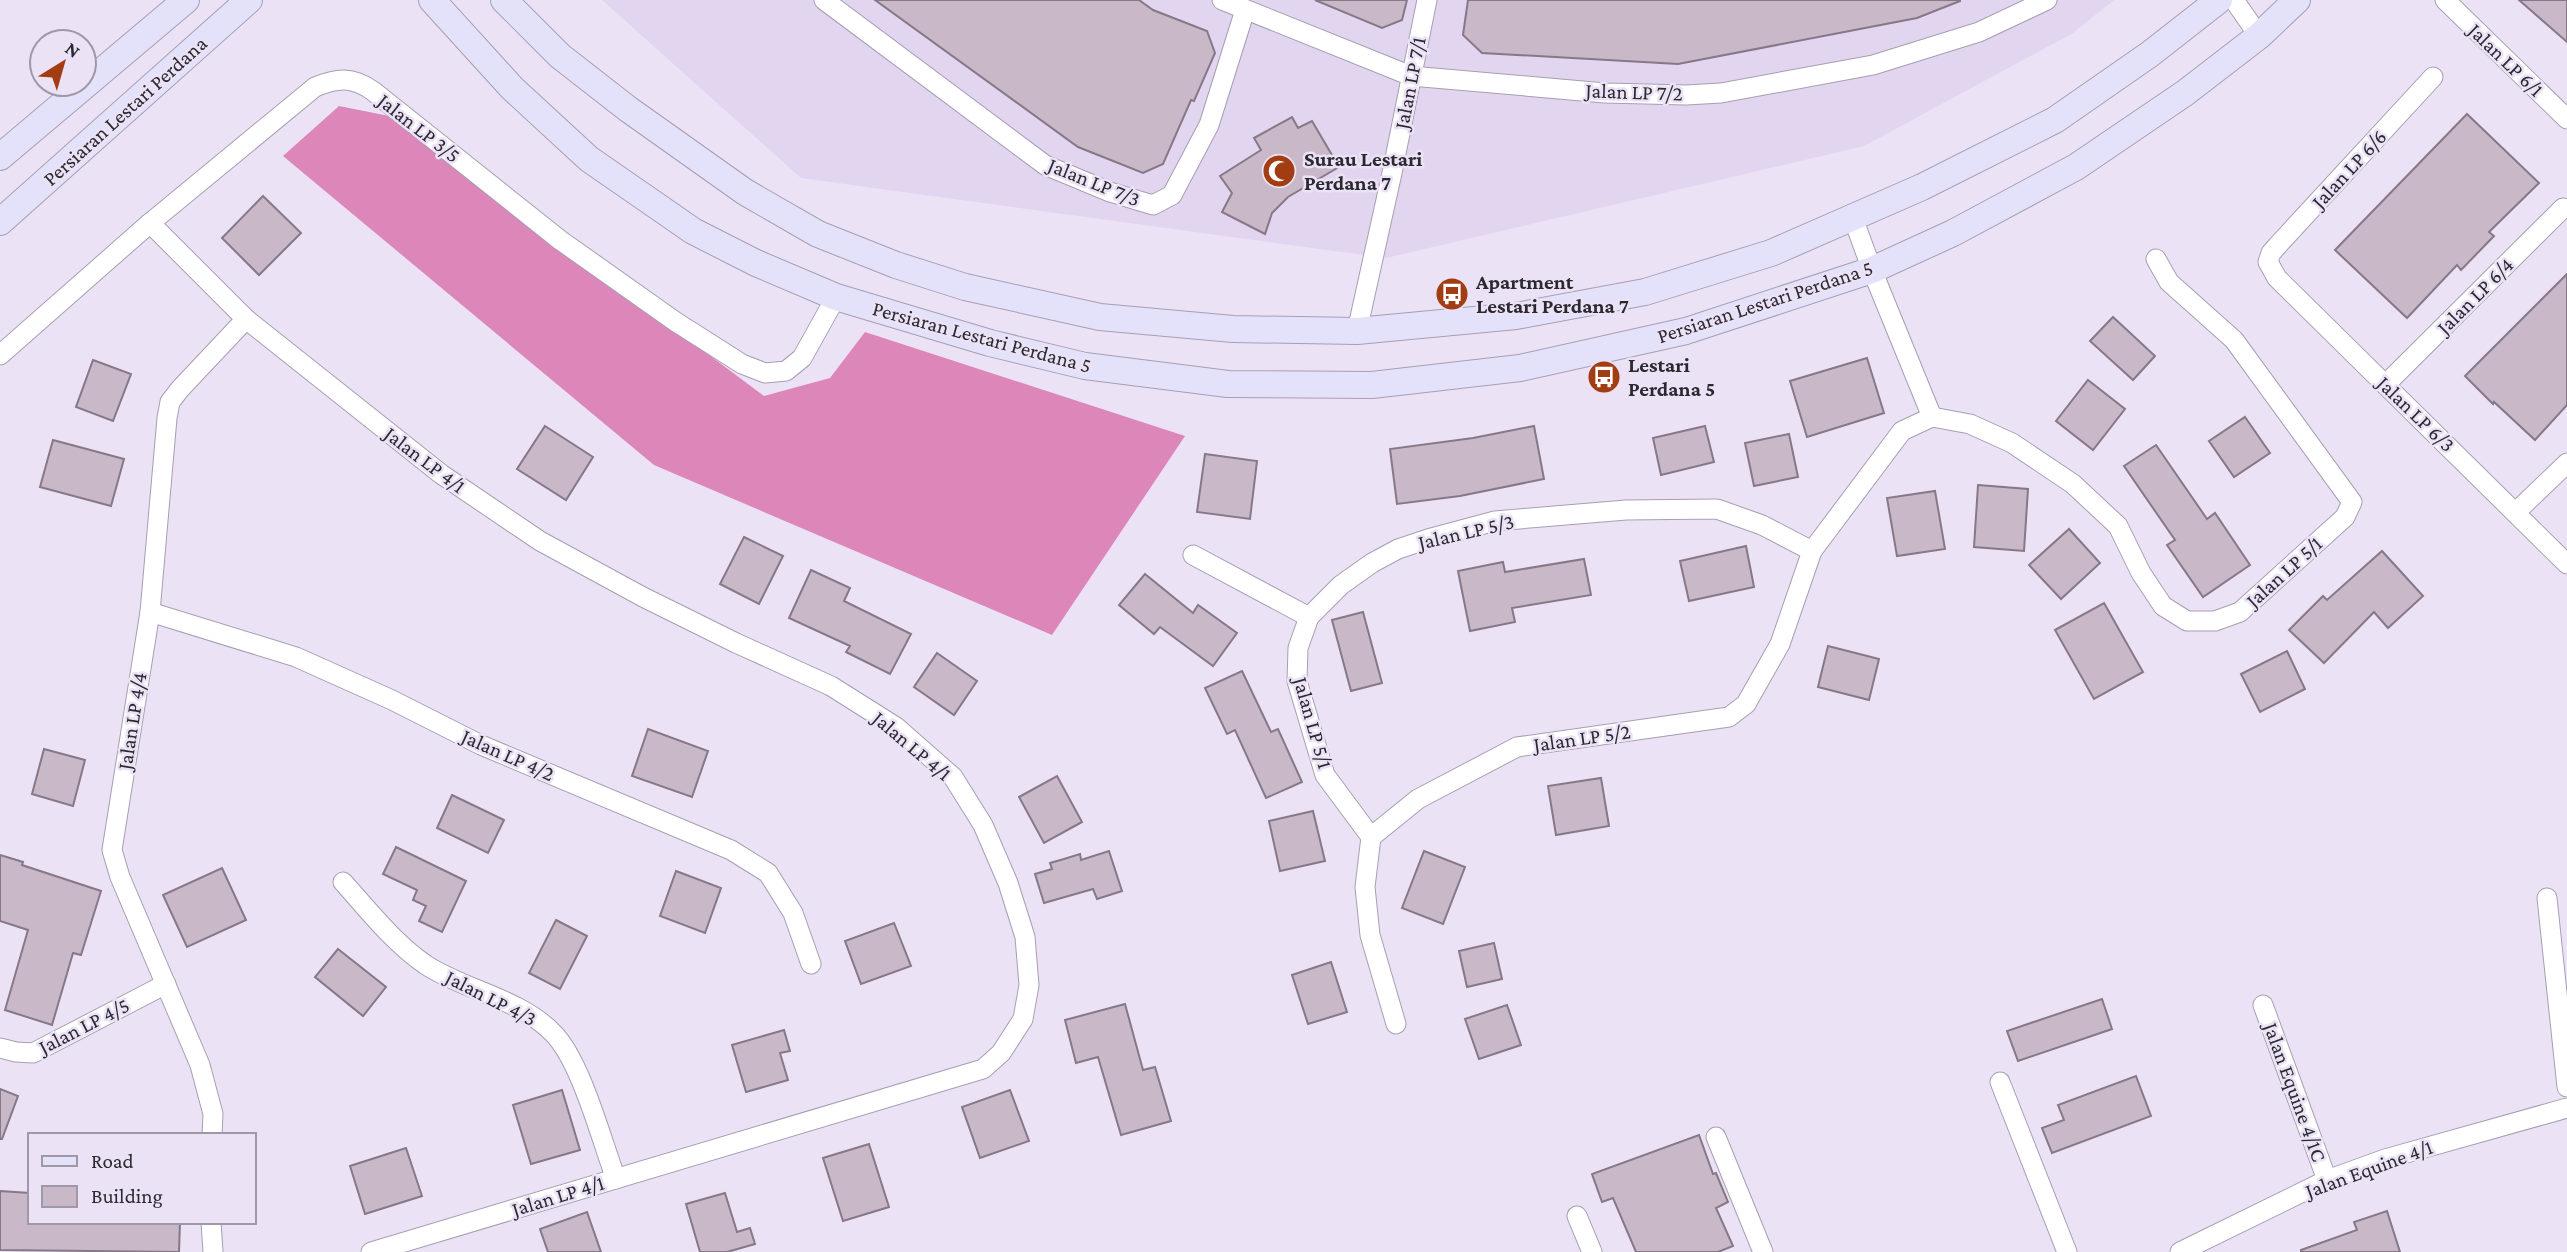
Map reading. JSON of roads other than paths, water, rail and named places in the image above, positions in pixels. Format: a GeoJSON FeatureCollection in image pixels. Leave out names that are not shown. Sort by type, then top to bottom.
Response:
{"type":"FeatureCollection","features":[{"type":"Feature","properties":{"kind":"main road","name":"Persiaran Lestari Perdana"},"geometry":{"type":"LineString","coordinates":[[0,157],[186,0]]}},
{"type":"Feature","properties":{"kind":"main road","name":"Persiaran Lestari Perdana"},"geometry":{"type":"LineString","coordinates":[[0,222],[249,0]]}},
{"type":"Feature","properties":{"kind":"main road","name":"Persiaran Lestari Perdana 5"},"geometry":{"type":"LineString","coordinates":[[432,0],[512,88],[589,159],[693,231],[836,297],[990,343],[1085,366],[1228,384],[1372,385],[1520,368],[1686,331],[1871,270],[1953,233],[2076,167],[2185,93],[2259,36],[2297,0]]}},
{"type":"Feature","properties":{"kind":"main road","name":"Persiaran Lestari Perdana 5"},"geometry":{"type":"LineString","coordinates":[[504,0],[570,64],[745,192],[818,233],[895,265],[965,287],[1100,317],[1233,329],[1357,331],[1516,316],[1645,292],[1771,253],[1922,187],[2054,120],[2150,54],[2220,0]]}},
{"type":"Feature","properties":{"kind":"street","name":"Jalan LP 7/3"},"geometry":{"type":"LineString","coordinates":[[824,0],[1045,165],[1110,192],[1153,205],[1172,195],[1209,125],[1245,10]]}},
{"type":"Feature","properties":{"kind":"street","name":"Jalan LP 7/2"},"geometry":{"type":"LineString","coordinates":[[1222,0],[1410,76],[1605,93],[1686,95],[1721,93],[1872,65],[1979,32],[2047,0]]}},
{"type":"Feature","properties":{"kind":"street","name":"Jalan LP 7/1"},"geometry":{"type":"LineString","coordinates":[[1357,331],[1427,0]]}},
{"type":"Feature","properties":{"kind":"street"},"geometry":{"type":"LineString","coordinates":[[2234,0],[2259,36]]}},
{"type":"Feature","properties":{"kind":"street","name":"Jalan LP 6/1"},"geometry":{"type":"LineString","coordinates":[[2445,0],[2567,119]]}},
{"type":"Feature","properties":{"kind":"street","name":"Jalan LP 6/6"},"geometry":{"type":"LineString","coordinates":[[2268,262],[2278,245],[2433,78]]}},
{"type":"Feature","properties":{"kind":"street","name":"Jalan LP 3/5"},"geometry":{"type":"LineString","coordinates":[[0,355],[150,223],[315,87],[342,79],[363,84],[560,240],[676,322],[742,364],[765,373],[786,370],[802,358],[836,297]]}},
{"type":"Feature","properties":{"kind":"street","name":"Jalan LP 6/4"},"geometry":{"type":"LineString","coordinates":[[2386,384],[2563,208]]}},
{"type":"Feature","properties":{"kind":"street"},"geometry":{"type":"LineString","coordinates":[[1812,551],[1902,430],[1932,417],[1871,270],[1853,218]]}},
{"type":"Feature","properties":{"kind":"street","name":"Jalan LP 4/1"},"geometry":{"type":"LineString","coordinates":[[150,223],[246,319],[441,474],[540,541],[724,638],[831,685],[896,727],[953,777],[983,825],[1007,883],[1025,937],[1029,985],[1023,1018],[1001,1053],[983,1069],[371,1252]]}},
{"type":"Feature","properties":{"kind":"street","name":"Jalan LP 5/1"},"geometry":{"type":"LineString","coordinates":[[1932,417],[1970,424],[2012,443],[2073,484],[2118,526],[2141,573],[2163,606],[2188,621],[2215,621],[2240,612],[2345,517],[2352,502],[2234,340],[2169,282],[2156,259]]}},
{"type":"Feature","properties":{"kind":"street","name":"Jalan LP 6/3"},"geometry":{"type":"LineString","coordinates":[[2268,262],[2277,278],[2567,564]]}},
{"type":"Feature","properties":{"kind":"street","name":"Jalan LP 4/4"},"geometry":{"type":"LineString","coordinates":[[212,1133],[213,1114],[200,1065],[120,877],[112,850],[150,611],[166,418],[170,402],[246,319]]}},
{"type":"Feature","properties":{"kind":"street"},"geometry":{"type":"LineString","coordinates":[[2516,512],[2567,463]]}},
{"type":"Feature","properties":{"kind":"street","name":"Jalan LP 5/3"},"geometry":{"type":"LineString","coordinates":[[1309,617],[1342,585],[1372,563],[1398,549],[1495,521],[1626,509],[1717,509],[1762,525],[1812,551]]}},
{"type":"Feature","properties":{"kind":"street","name":"Jalan LP 5/2"},"geometry":{"type":"LineString","coordinates":[[1371,836],[1418,799],[1517,747],[1729,717],[1746,704],[1780,644],[1812,551]]}},
{"type":"Feature","properties":{"kind":"street"},"geometry":{"type":"LineString","coordinates":[[1193,555],[1309,617]]}},
{"type":"Feature","properties":{"kind":"street","name":"Jalan LP 4/2"},"geometry":{"type":"LineString","coordinates":[[150,611],[296,657],[392,699],[481,745],[731,850],[768,873],[793,913],[811,964]]}},
{"type":"Feature","properties":{"kind":"street","name":"Jalan LP 5/1"},"geometry":{"type":"LineString","coordinates":[[1309,617],[1298,648],[1297,681],[1325,775],[1371,836]]}},
{"type":"Feature","properties":{"kind":"street"},"geometry":{"type":"LineString","coordinates":[[1371,836],[1365,887],[1370,934],[1396,1024]]}},
{"type":"Feature","properties":{"kind":"street","name":"Jalan LP 4/3"},"geometry":{"type":"LineString","coordinates":[[343,882],[393,937],[427,965],[533,1016],[554,1034],[573,1062],[616,1179]]}},
{"type":"Feature","properties":{"kind":"street"},"geometry":{"type":"LineString","coordinates":[[2547,898],[2567,1087]]}},
{"type":"Feature","properties":{"kind":"street","name":"Jalan LP 4/5"},"geometry":{"type":"LineString","coordinates":[[0,1048],[33,1053],[166,984]]}},
{"type":"Feature","properties":{"kind":"street","name":"Jalan Equine 4/1C"},"geometry":{"type":"LineString","coordinates":[[2263,1005],[2327,1180]]}},
{"type":"Feature","properties":{"kind":"street"},"geometry":{"type":"LineString","coordinates":[[2000,1082],[2067,1252]]}},
{"type":"Feature","properties":{"kind":"street","name":"Jalan Equine 4/1"},"geometry":{"type":"LineString","coordinates":[[2180,1252],[2327,1180],[2385,1160],[2567,1108]]}},
{"type":"Feature","properties":{"kind":"street"},"geometry":{"type":"LineString","coordinates":[[1716,1137],[1763,1252]]}},
{"type":"Feature","properties":{"kind":"street"},"geometry":{"type":"LineString","coordinates":[[1577,1216],[1592,1252]]}},
{"type":"Feature","properties":{"kind":"street"},"geometry":{"type":"LineString","coordinates":[[211,1224],[213,1252]]}},
{"type":"Feature","properties":{"kind":"place","name":"Surau Lestari Perdana 7"},"geometry":{"type":"Point","coordinates":[1279,171]}},
{"type":"Feature","properties":{"kind":"place","name":"Apartment Lestari Perdana 7"},"geometry":{"type":"Point","coordinates":[1452,294]}},
{"type":"Feature","properties":{"kind":"place","name":"Lestari Perdana 5"},"geometry":{"type":"Point","coordinates":[1604,377]}}]}
